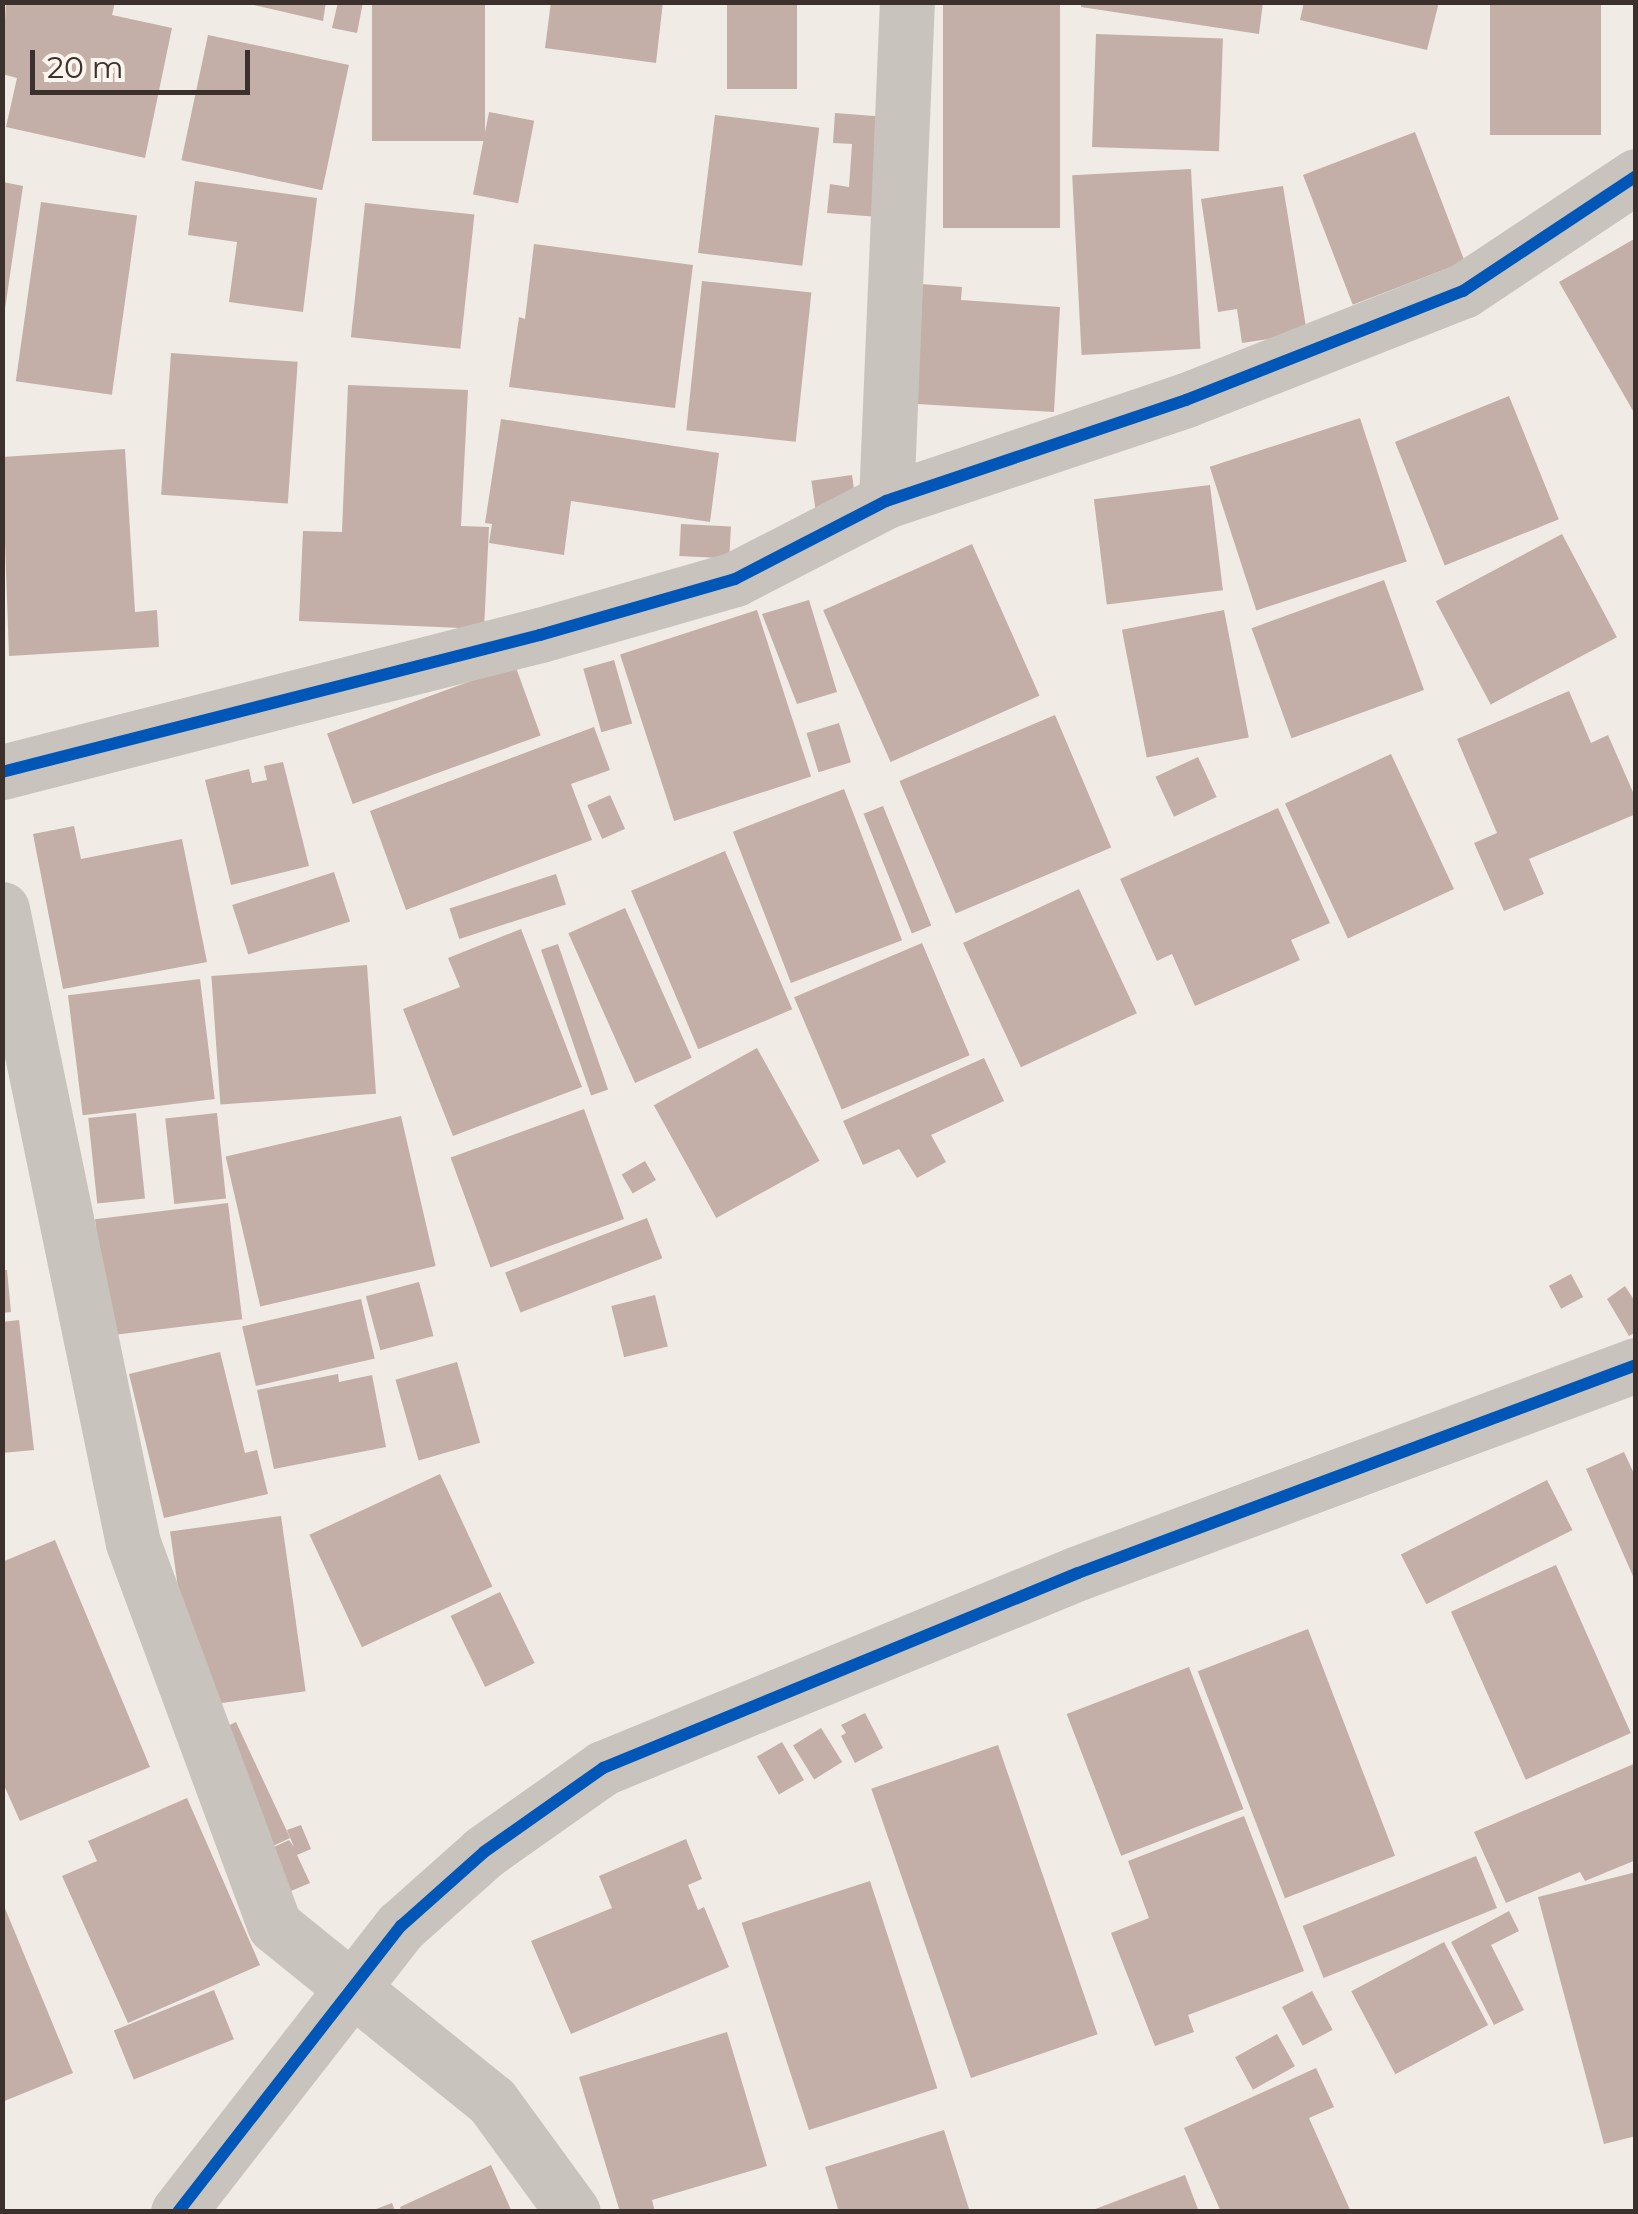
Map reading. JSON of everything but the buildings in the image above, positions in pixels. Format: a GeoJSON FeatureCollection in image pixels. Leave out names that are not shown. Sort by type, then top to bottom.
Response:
{"type":"FeatureCollection","features":[{"type":"Feature","properties":{"kind":"street"},"geometry":{"type":"LineString","coordinates":[[886,501],[907,2]]}},
{"type":"Feature","properties":{"kind":"street"},"geometry":{"type":"LineString","coordinates":[[2,772],[540,636],[735,579],[886,501],[1186,400],[1463,291],[1636,176]]}},
{"type":"Feature","properties":{"kind":"street"},"geometry":{"type":"LineString","coordinates":[[2,909],[132,1543],[275,1926],[492,2101],[573,2212]]}},
{"type":"Feature","properties":{"kind":"street"},"geometry":{"type":"LineString","coordinates":[[178,2212],[350,1986],[401,1926],[484,1852],[603,1768],[1078,1573],[1636,1365]]}},
{"type":"Feature","properties":{"kind":"cycle path"},"geometry":{"type":"LineString","coordinates":[[2,772],[540,635],[735,579],[886,501],[1186,400],[1463,291],[1636,176]]}},
{"type":"Feature","properties":{"kind":"cycle path"},"geometry":{"type":"LineString","coordinates":[[178,2212],[401,1926],[484,1852],[603,1768],[1078,1573],[1636,1365]]}}]}
